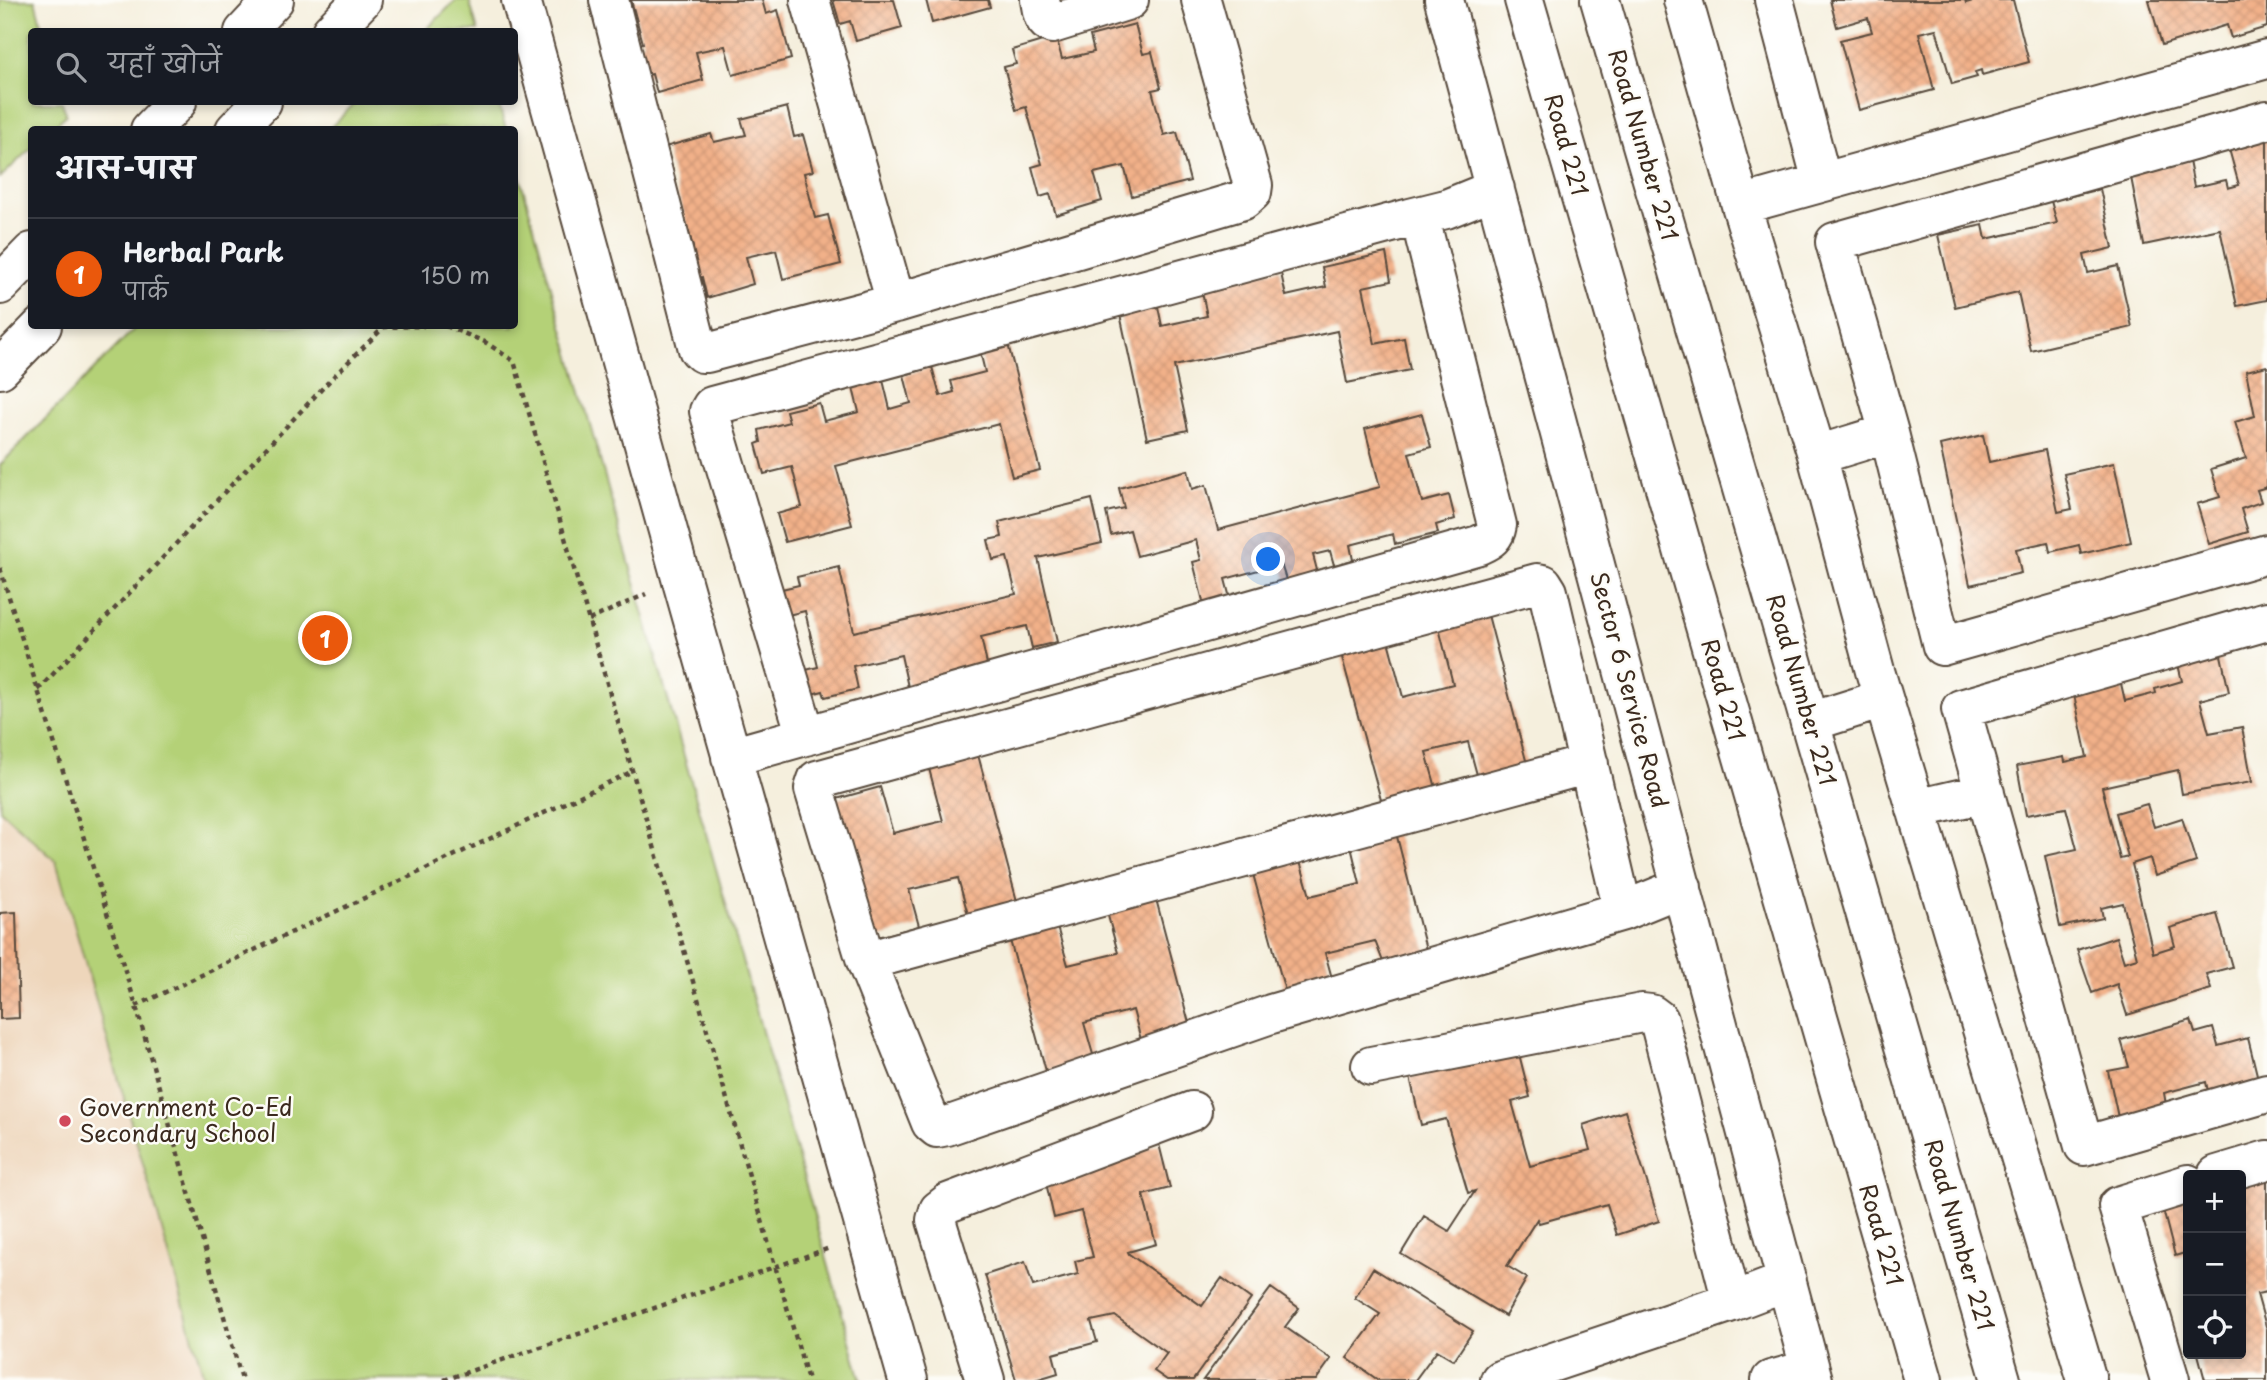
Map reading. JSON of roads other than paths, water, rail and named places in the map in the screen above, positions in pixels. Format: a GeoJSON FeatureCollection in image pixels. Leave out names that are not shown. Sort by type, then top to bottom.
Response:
{"type":"FeatureCollection","features":[{"type":"Feature","properties":{"kind":"street"},"geometry":{"type":"LineString","coordinates":[[248,28],[274,0]]}},
{"type":"Feature","properties":{"kind":"street"},"geometry":{"type":"LineString","coordinates":[[335,28],[362,0]]}},
{"type":"Feature","properties":{"kind":"street"},"geometry":{"type":"LineString","coordinates":[[521,0],[731,757],[908,1380]]}},
{"type":"Feature","properties":{"kind":"street"},"geometry":{"type":"LineString","coordinates":[[609,0],[698,349],[708,353],[896,303],[1249,196],[1253,185],[1201,0]]}},
{"type":"Feature","properties":{"kind":"street"},"geometry":{"type":"LineString","coordinates":[[810,0],[896,303]]}},
{"type":"Feature","properties":{"kind":"street"},"geometry":{"type":"LineString","coordinates":[[1040,0],[1046,23],[1052,24],[1129,0]]}},
{"type":"Feature","properties":{"kind":"street","name":"Sector 6 Service Road"},"geometry":{"type":"LineString","coordinates":[[1444,0],[1812,1374]]}},
{"type":"Feature","properties":{"kind":"street","name":"Road 221"},"geometry":{"type":"LineString","coordinates":[[1524,0],[1923,1380]]}},
{"type":"Feature","properties":{"kind":"street","name":"Road Number 221"},"geometry":{"type":"LineString","coordinates":[[1600,0],[2001,1380]]}},
{"type":"Feature","properties":{"kind":"street"},"geometry":{"type":"LineString","coordinates":[[1683,0],[1741,205],[1817,455],[1916,809],[2087,1380]]}},
{"type":"Feature","properties":{"kind":"street"},"geometry":{"type":"LineString","coordinates":[[1774,0],[1822,183]]}},
{"type":"Feature","properties":{"kind":"street"},"geometry":{"type":"LineString","coordinates":[[1741,205],[2267,59]]}},
{"type":"Feature","properties":{"kind":"street"},"geometry":{"type":"LineString","coordinates":[[154,126],[174,105]]}},
{"type":"Feature","properties":{"kind":"street"},"geometry":{"type":"LineString","coordinates":[[239,126],[259,105]]}},
{"type":"Feature","properties":{"kind":"street"},"geometry":{"type":"LineString","coordinates":[[2267,120],[1835,242],[1889,433],[1942,646],[2267,554]]}},
{"type":"Feature","properties":{"kind":"street"},"geometry":{"type":"LineString","coordinates":[[806,736],[709,411],[712,406],[1446,209],[1494,189]]}},
{"type":"Feature","properties":{"kind":"street"},"geometry":{"type":"LineString","coordinates":[[731,757],[1490,540],[1496,534],[1497,525],[1423,230],[1410,218]]}},
{"type":"Feature","properties":{"kind":"street"},"geometry":{"type":"LineString","coordinates":[[0,285],[28,256]]}},
{"type":"Feature","properties":{"kind":"street"},"geometry":{"type":"LineString","coordinates":[[0,369],[39,329]]}},
{"type":"Feature","properties":{"kind":"street"},"geometry":{"type":"LineString","coordinates":[[1817,455],[1889,433]]}},
{"type":"Feature","properties":{"kind":"street"},"geometry":{"type":"LineString","coordinates":[[1623,911],[1548,592],[1543,584],[1517,587],[817,780],[814,789],[866,961],[931,1124],[937,1128],[1270,1014],[1623,911],[1682,887]]}},
{"type":"Feature","properties":{"kind":"street"},"geometry":{"type":"LineString","coordinates":[[2267,621],[1961,709],[2084,1146],[2267,1093]]}},
{"type":"Feature","properties":{"kind":"street"},"geometry":{"type":"LineString","coordinates":[[1810,722],[1884,699]]}},
{"type":"Feature","properties":{"kind":"street"},"geometry":{"type":"LineString","coordinates":[[866,961],[1589,764]]}},
{"type":"Feature","properties":{"kind":"street"},"geometry":{"type":"LineString","coordinates":[[1916,809],[1984,793]]}},
{"type":"Feature","properties":{"kind":"street"},"geometry":{"type":"LineString","coordinates":[[1371,1066],[1642,1013],[1651,1014],[1658,1020],[1732,1302]]}},
{"type":"Feature","properties":{"kind":"street"},"geometry":{"type":"LineString","coordinates":[[985,1380],[936,1220],[939,1210],[948,1203],[1192,1111]]}},
{"type":"Feature","properties":{"kind":"street"},"geometry":{"type":"LineString","coordinates":[[2234,1170],[2267,1160]]}},
{"type":"Feature","properties":{"kind":"street"},"geometry":{"type":"LineString","coordinates":[[2170,1380],[2118,1206],[2183,1186]]}},
{"type":"Feature","properties":{"kind":"street"},"geometry":{"type":"LineString","coordinates":[[1500,1380],[1787,1281]]}},
{"type":"Feature","properties":{"kind":"street"},"geometry":{"type":"LineString","coordinates":[[1771,1380],[1812,1374]]}},
{"type":"Feature","properties":{"kind":"place","name":"Herbal Park"},"geometry":{"type":"Point","coordinates":[325,638]}},
{"type":"Feature","properties":{"kind":"place","name":"Government Co-Ed Secondary School"},"geometry":{"type":"Point","coordinates":[65,1121]}}]}
